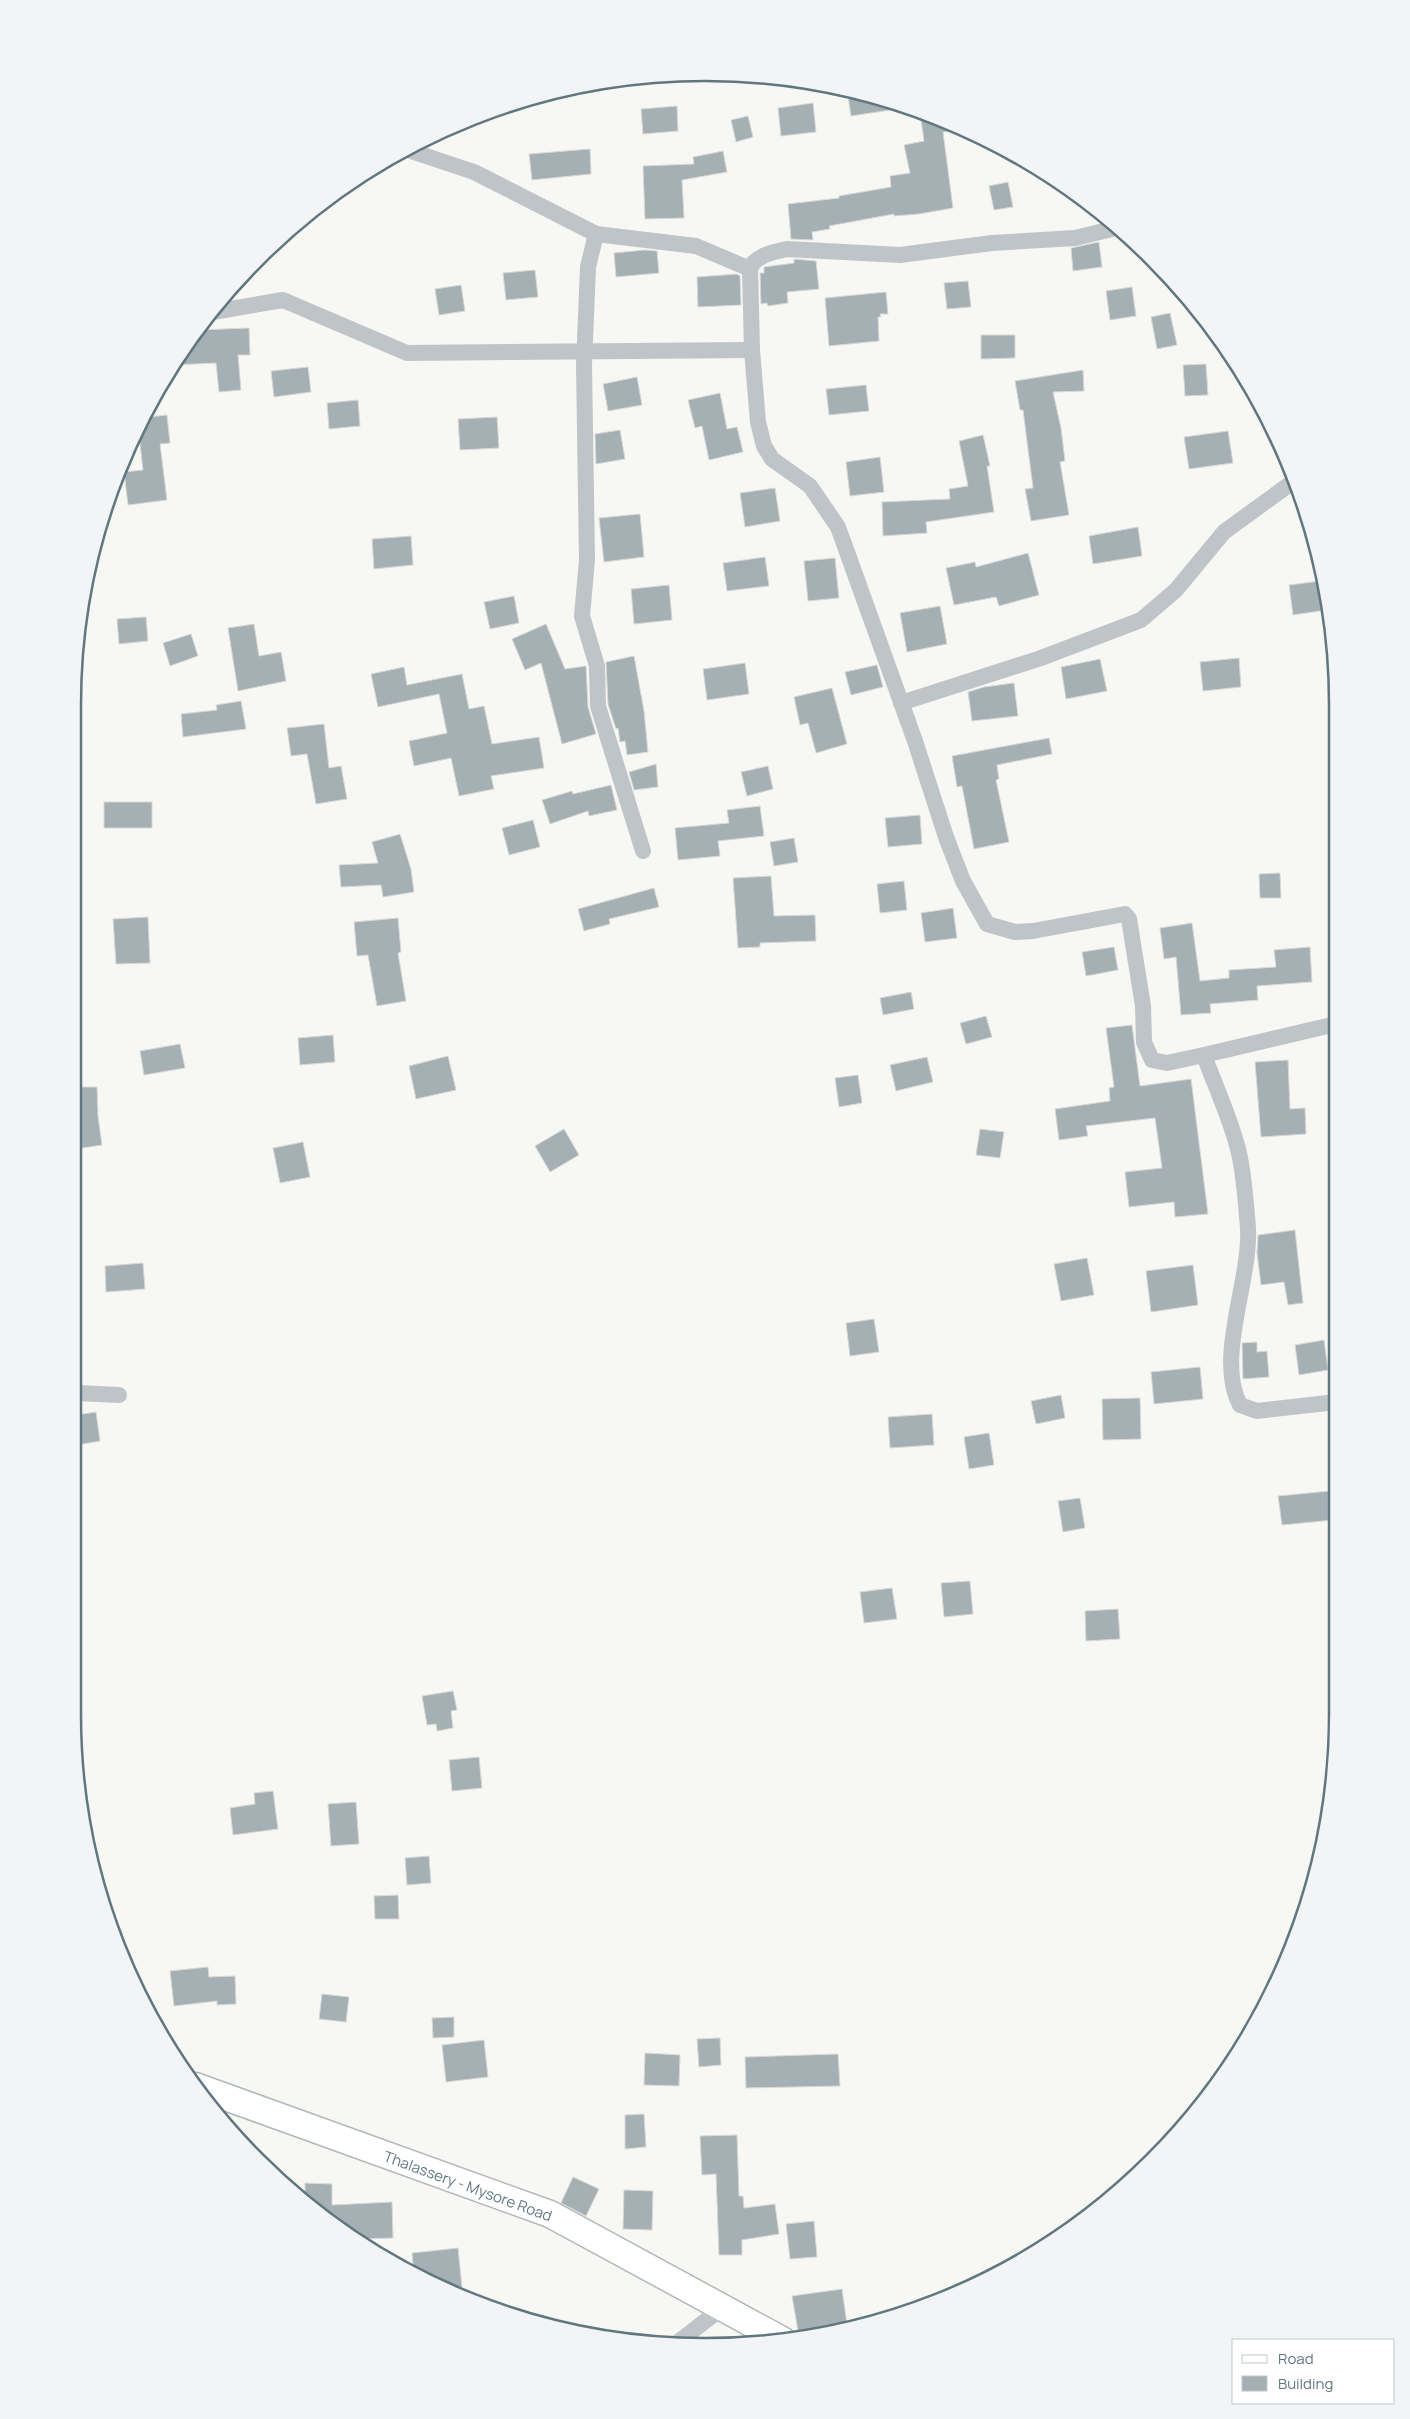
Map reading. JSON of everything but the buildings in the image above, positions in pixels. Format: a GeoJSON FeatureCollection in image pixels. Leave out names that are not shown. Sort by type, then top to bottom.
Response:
{"type":"FeatureCollection","features":[{"type":"Feature","properties":{"kind":"main road","name":"Thalassery - Mysore Road"},"geometry":{"type":"LineString","coordinates":[[207,2090],[550,2214],[722,2308],[763,2334]]}},
{"type":"Feature","properties":{"kind":"street"},"geometry":{"type":"LineString","coordinates":[[416,153],[474,172],[596,234],[696,246],[750,269]]}},
{"type":"Feature","properties":{"kind":"street"},"geometry":{"type":"LineString","coordinates":[[1109,230],[1075,238],[992,243],[900,254],[787,249],[770,252],[753,263],[750,269],[752,350],[758,422],[764,446],[772,459],[810,486],[838,527],[963,881],[987,924],[1014,932],[1033,931],[1125,914],[1129,919],[1139,978],[1144,1042],[1152,1060],[1166,1063],[1329,1026]]}},
{"type":"Feature","properties":{"kind":"street"},"geometry":{"type":"LineString","coordinates":[[596,234],[588,267],[585,351],[587,560],[582,616],[597,666],[598,706],[643,851]]}},
{"type":"Feature","properties":{"kind":"street"},"geometry":{"type":"LineString","coordinates":[[222,310],[283,300],[407,353],[752,350]]}},
{"type":"Feature","properties":{"kind":"street"},"geometry":{"type":"LineString","coordinates":[[901,702],[1041,658],[1141,620],[1176,590],[1224,532],[1288,485]]}},
{"type":"Feature","properties":{"kind":"street"},"geometry":{"type":"LineString","coordinates":[[1204,1055],[1238,1149],[1248,1230],[1238,1312],[1230,1355],[1233,1393],[1240,1405],[1257,1411],[1329,1403]]}},
{"type":"Feature","properties":{"kind":"street"},"geometry":{"type":"LineString","coordinates":[[81,1393],[120,1394]]}},
{"type":"Feature","properties":{"kind":"street"},"geometry":{"type":"LineString","coordinates":[[685,2337],[722,2308]]}}]}
